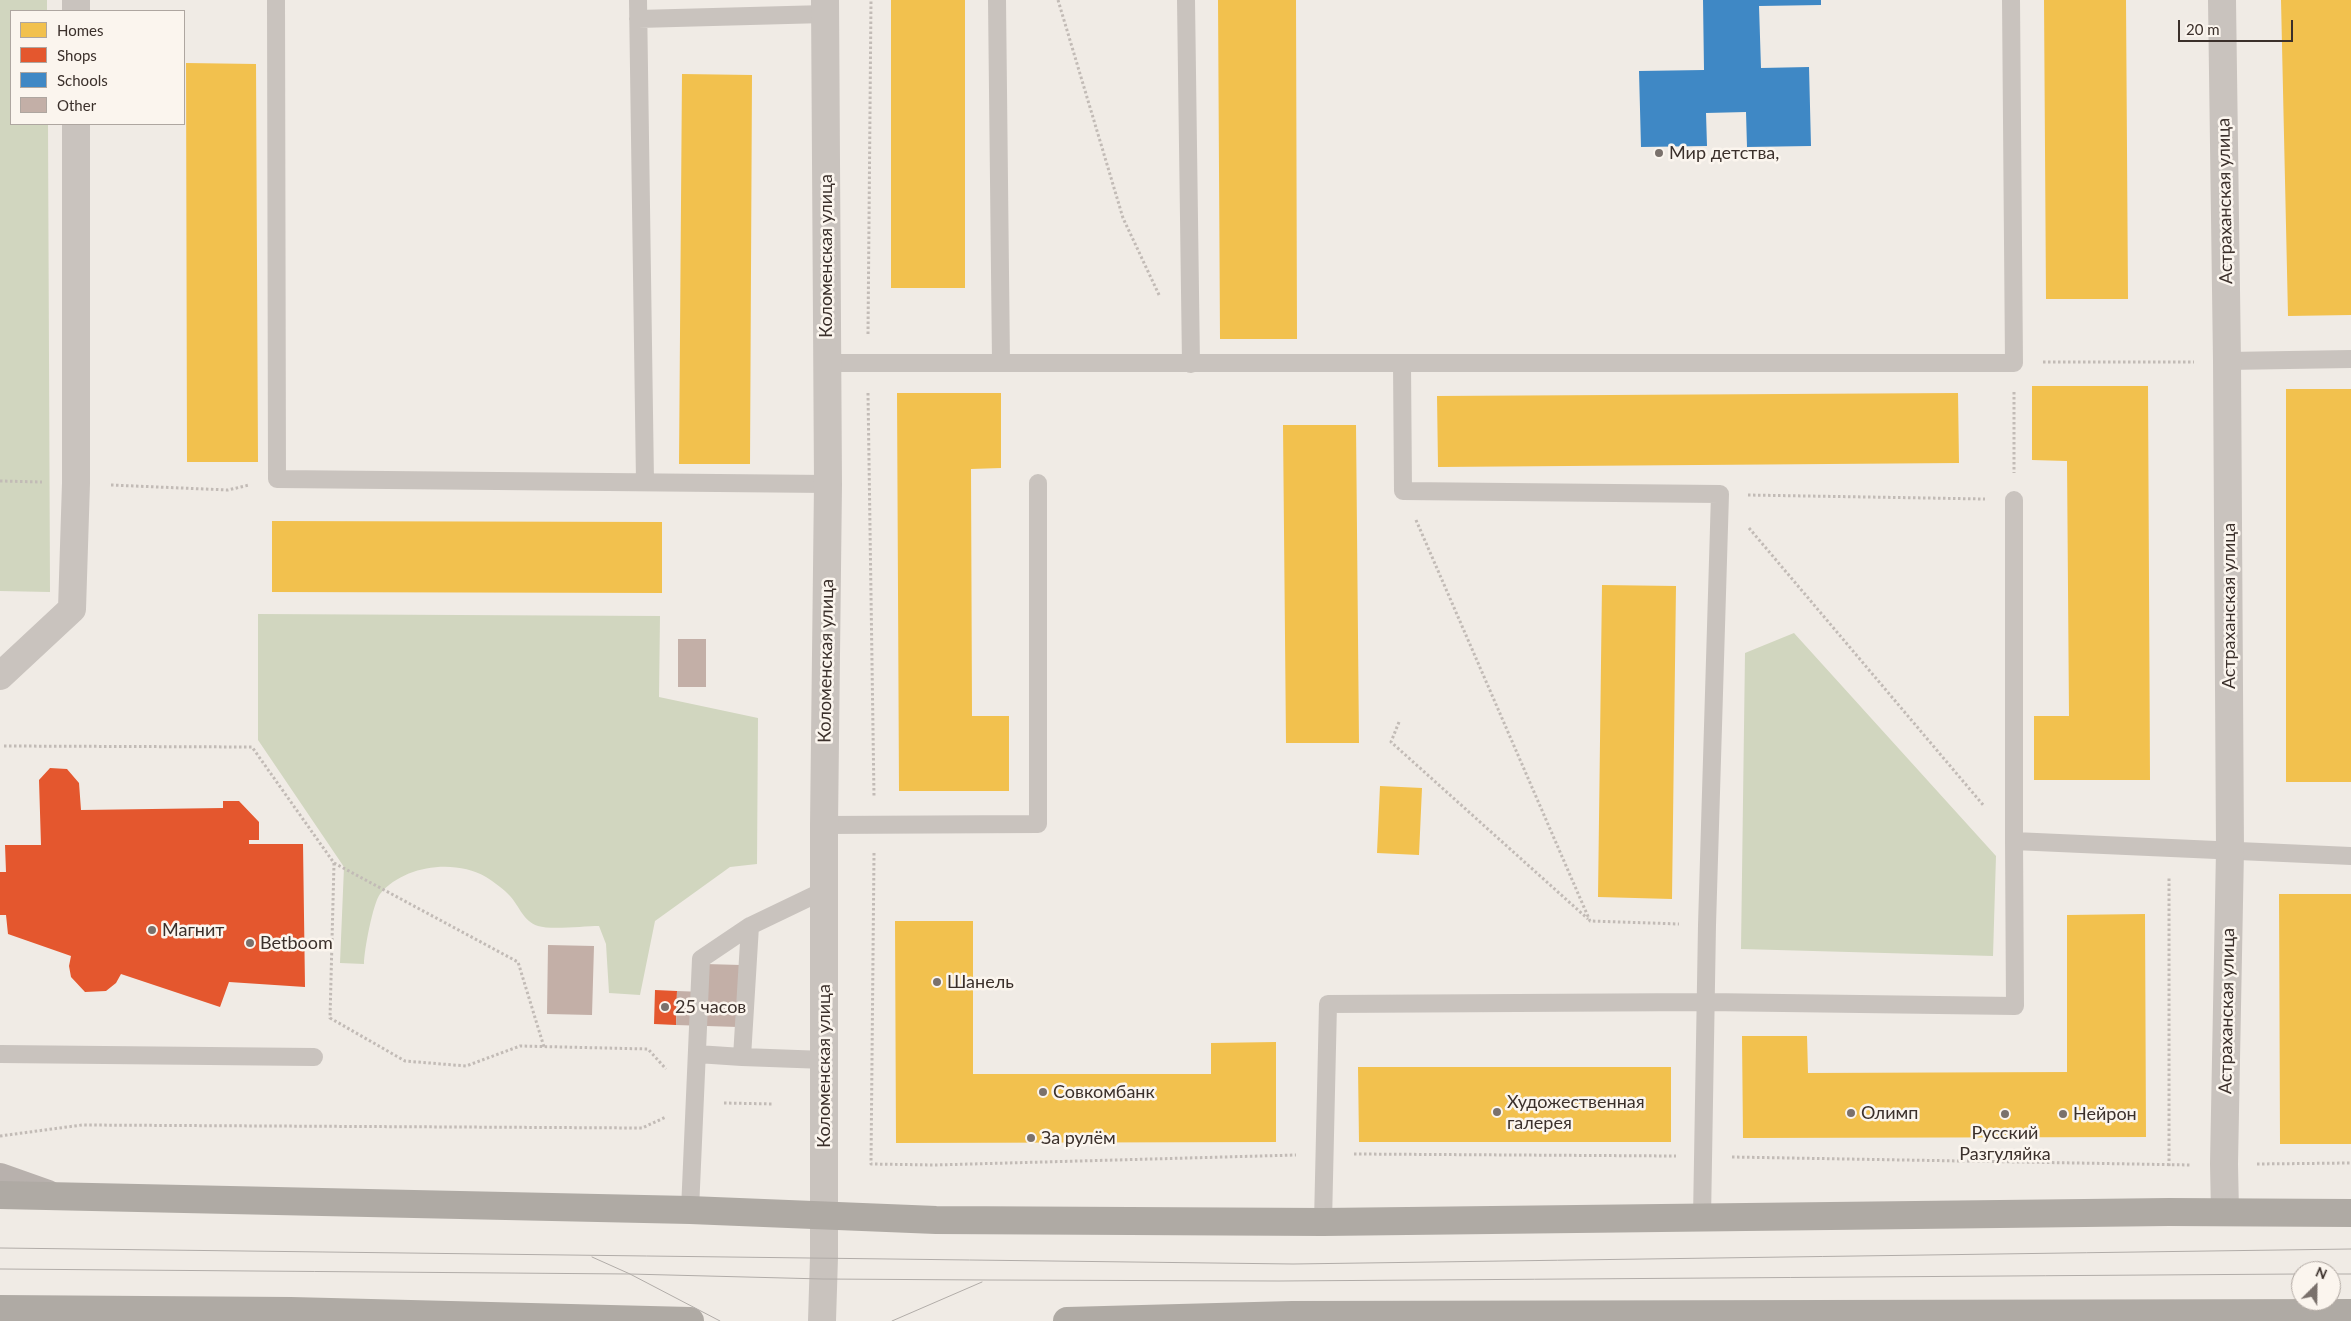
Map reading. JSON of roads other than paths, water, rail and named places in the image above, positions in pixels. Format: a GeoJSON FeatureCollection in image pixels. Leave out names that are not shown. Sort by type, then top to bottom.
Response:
{"type":"FeatureCollection","features":[{"type":"Feature","properties":{"kind":"highway"},"geometry":{"type":"LineString","coordinates":[[0,1195],[690,1210],[936,1220],[1323,1222],[2226,1212],[2351,1213]]}},
{"type":"Feature","properties":{"kind":"highway"},"geometry":{"type":"LineString","coordinates":[[0,1309],[291,1316],[690,1321]]}},
{"type":"Feature","properties":{"kind":"highway"},"geometry":{"type":"LineString","coordinates":[[1067,1321],[1292,1315],[2226,1318],[2351,1313]]}},
{"type":"Feature","properties":{"kind":"main road"},"geometry":{"type":"LineString","coordinates":[[0,1176],[52,1195]]}},
{"type":"Feature","properties":{"kind":"street","name":"Астраханская улица"},"geometry":{"type":"LineString","coordinates":[[2222,0],[2227,361],[2230,850],[2224,1164],[2226,1212]]}},
{"type":"Feature","properties":{"kind":"street","name":"Коломенская улица"},"geometry":{"type":"LineString","coordinates":[[822,1321],[825,1060],[824,825],[828,484],[825,7]]}},
{"type":"Feature","properties":{"kind":"street"},"geometry":{"type":"LineString","coordinates":[[0,676],[72,609],[76,483],[76,125]]}},
{"type":"Feature","properties":{"kind":"lane"},"geometry":{"type":"LineString","coordinates":[[276,0],[277,478],[828,484]]}},
{"type":"Feature","properties":{"kind":"lane"},"geometry":{"type":"LineString","coordinates":[[638,0],[645,481]]}},
{"type":"Feature","properties":{"kind":"lane"},"geometry":{"type":"LineString","coordinates":[[997,0],[1001,362]]}},
{"type":"Feature","properties":{"kind":"lane"},"geometry":{"type":"LineString","coordinates":[[1186,0],[1191,364]]}},
{"type":"Feature","properties":{"kind":"lane"},"geometry":{"type":"LineString","coordinates":[[826,363],[2014,363],[2011,0]]}},
{"type":"Feature","properties":{"kind":"lane"},"geometry":{"type":"LineString","coordinates":[[638,19],[825,7]]}},
{"type":"Feature","properties":{"kind":"lane"},"geometry":{"type":"LineString","coordinates":[[2227,361],[2351,359]]}},
{"type":"Feature","properties":{"kind":"lane"},"geometry":{"type":"LineString","coordinates":[[1402,364],[1403,491],[1720,494],[1702,1156],[1702,1219]]}},
{"type":"Feature","properties":{"kind":"lane"},"geometry":{"type":"LineString","coordinates":[[824,825],[1038,824],[1038,483]]}},
{"type":"Feature","properties":{"kind":"lane"},"geometry":{"type":"LineString","coordinates":[[1323,1222],[1328,1004],[1706,1002],[2016,1006],[2014,500]]}},
{"type":"Feature","properties":{"kind":"lane"},"geometry":{"type":"LineString","coordinates":[[2014,841],[2351,856]]}},
{"type":"Feature","properties":{"kind":"lane"},"geometry":{"type":"LineString","coordinates":[[690,1210],[701,959],[750,926],[825,890]]}},
{"type":"Feature","properties":{"kind":"lane"},"geometry":{"type":"LineString","coordinates":[[742,1057],[750,926]]}},
{"type":"Feature","properties":{"kind":"lane"},"geometry":{"type":"LineString","coordinates":[[0,1054],[314,1057]]}},
{"type":"Feature","properties":{"kind":"lane"},"geometry":{"type":"LineString","coordinates":[[697,1054],[825,1060]]}},
{"type":"Feature","properties":{"kind":"tram line"},"geometry":{"type":"LineString","coordinates":[[0,1248],[1293,1264],[2351,1249]]}},
{"type":"Feature","properties":{"kind":"tram line"},"geometry":{"type":"LineString","coordinates":[[592,1257],[630,1274],[720,1321]]}},
{"type":"Feature","properties":{"kind":"tram line"},"geometry":{"type":"LineString","coordinates":[[0,1269],[630,1274],[823,1279],[1279,1281],[2291,1274]]}},
{"type":"Feature","properties":{"kind":"tram line"},"geometry":{"type":"LineString","coordinates":[[2341,1274],[2351,1274]]}},
{"type":"Feature","properties":{"kind":"tram line"},"geometry":{"type":"LineString","coordinates":[[892,1321],[982,1282]]}},
{"type":"Feature","properties":{"kind":"place","name":"Мир детства,"},"geometry":{"type":"Point","coordinates":[1659,153]}},
{"type":"Feature","properties":{"kind":"place","name":"Магнит"},"geometry":{"type":"Point","coordinates":[152,930]}},
{"type":"Feature","properties":{"kind":"place","name":"Betboom"},"geometry":{"type":"Point","coordinates":[250,943]}},
{"type":"Feature","properties":{"kind":"place","name":"Шанель"},"geometry":{"type":"Point","coordinates":[937,982]}},
{"type":"Feature","properties":{"kind":"place","name":"25 часов"},"geometry":{"type":"Point","coordinates":[665,1007]}},
{"type":"Feature","properties":{"kind":"place","name":"Совкомбанк"},"geometry":{"type":"Point","coordinates":[1043,1092]}},
{"type":"Feature","properties":{"kind":"place","name":"Художественная галерея"},"geometry":{"type":"Point","coordinates":[1497,1112]}},
{"type":"Feature","properties":{"kind":"place","name":"Олимп"},"geometry":{"type":"Point","coordinates":[1851,1113]}},
{"type":"Feature","properties":{"kind":"place","name":"Русский Разгуляйка"},"geometry":{"type":"Point","coordinates":[2005,1114]}},
{"type":"Feature","properties":{"kind":"place","name":"Нейрон"},"geometry":{"type":"Point","coordinates":[2063,1114]}},
{"type":"Feature","properties":{"kind":"place","name":"За рулём"},"geometry":{"type":"Point","coordinates":[1031,1138]}}]}
